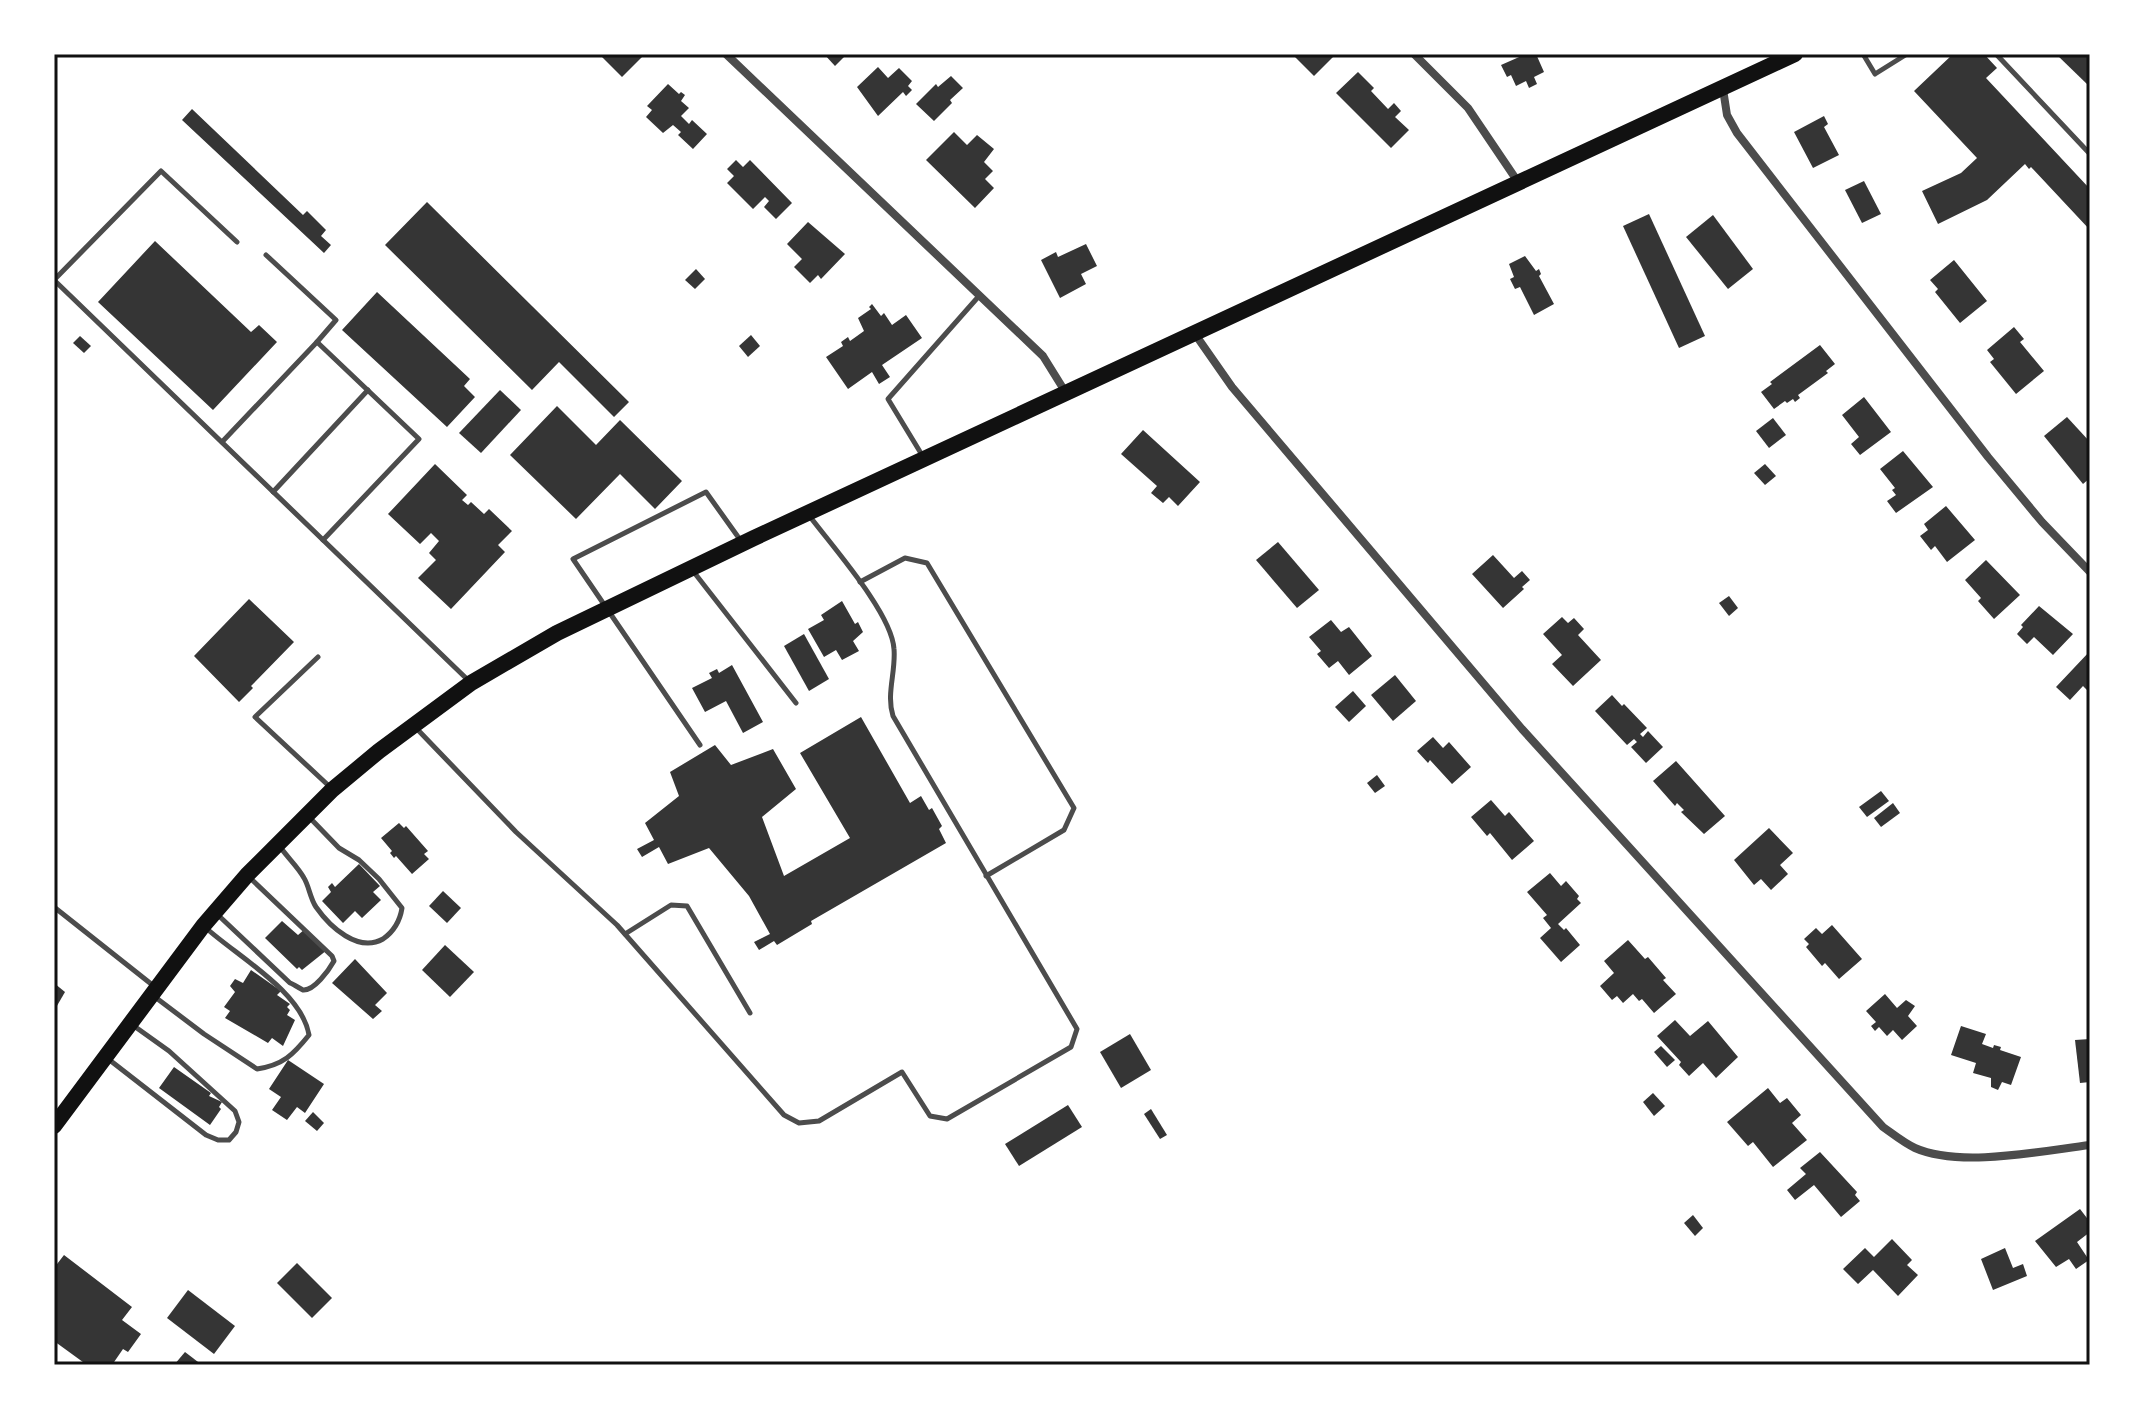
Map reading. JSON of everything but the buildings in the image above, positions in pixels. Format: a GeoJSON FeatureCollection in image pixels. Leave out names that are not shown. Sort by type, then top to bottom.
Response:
{"type":"FeatureCollection","features":[{"type":"Feature","properties":{"kind":"main road"},"geometry":{"type":"LineString","coordinates":[[54,1126],[203,926],[247,875],[332,790],[471,683],[557,633],[807,513],[1795,54]]}},
{"type":"Feature","properties":{"kind":"street"},"geometry":{"type":"LineString","coordinates":[[726,54],[1043,356],[1066,394]]}},
{"type":"Feature","properties":{"kind":"street"},"geometry":{"type":"LineString","coordinates":[[1414,54],[1468,108],[1519,183]]}},
{"type":"Feature","properties":{"kind":"street"},"geometry":{"type":"LineString","coordinates":[[1722,88],[1727,115],[1737,133],[1988,457],[2042,522],[2090,572]]}},
{"type":"Feature","properties":{"kind":"street"},"geometry":{"type":"LineString","coordinates":[[1195,334],[1232,387],[1522,729],[1883,1127],[1915,1148],[1947,1155],[2000,1156],[2090,1145]]}},
{"type":"Feature","properties":{"kind":"lane"},"geometry":{"type":"LineString","coordinates":[[1863,54],[1875,74],[1907,54]]}},
{"type":"Feature","properties":{"kind":"lane"},"geometry":{"type":"LineString","coordinates":[[1996,54],[2090,154]]}},
{"type":"Feature","properties":{"kind":"lane"},"geometry":{"type":"LineString","coordinates":[[237,242],[161,171],[54,280],[471,683]]}},
{"type":"Feature","properties":{"kind":"lane"},"geometry":{"type":"LineString","coordinates":[[222,442],[336,320],[266,255]]}},
{"type":"Feature","properties":{"kind":"lane"},"geometry":{"type":"LineString","coordinates":[[925,459],[888,399],[979,296]]}},
{"type":"Feature","properties":{"kind":"lane"},"geometry":{"type":"LineString","coordinates":[[317,342],[419,439],[323,540]]}},
{"type":"Feature","properties":{"kind":"lane"},"geometry":{"type":"LineString","coordinates":[[273,492],[368,390]]}},
{"type":"Feature","properties":{"kind":"lane"},"geometry":{"type":"LineString","coordinates":[[700,745],[573,559],[706,492],[743,544]]}},
{"type":"Feature","properties":{"kind":"lane"},"geometry":{"type":"LineString","coordinates":[[414,725],[516,832],[625,934],[784,1115],[799,1123],[819,1121],[902,1072],[930,1116],[947,1119],[1071,1047],[1077,1029],[893,716],[889,703],[895,648],[887,625],[860,582],[807,513]]}},
{"type":"Feature","properties":{"kind":"lane"},"geometry":{"type":"LineString","coordinates":[[860,582],[905,558],[927,563],[1074,808],[1064,830],[986,876]]}},
{"type":"Feature","properties":{"kind":"lane"},"geometry":{"type":"LineString","coordinates":[[691,569],[796,703]]}},
{"type":"Feature","properties":{"kind":"lane"},"geometry":{"type":"LineString","coordinates":[[318,657],[255,717],[332,790]]}},
{"type":"Feature","properties":{"kind":"lane"},"geometry":{"type":"LineString","coordinates":[[278,844],[304,878],[316,906],[349,939],[363,944],[375,943],[387,936],[401,919],[402,908],[395,897],[359,860],[339,848],[307,815]]}},
{"type":"Feature","properties":{"kind":"lane"},"geometry":{"type":"LineString","coordinates":[[215,911],[290,983],[302,990],[309,989],[329,969],[334,961],[332,956],[247,875]]}},
{"type":"Feature","properties":{"kind":"lane"},"geometry":{"type":"LineString","coordinates":[[625,934],[671,905],[687,906],[750,1013]]}},
{"type":"Feature","properties":{"kind":"lane"},"geometry":{"type":"LineString","coordinates":[[54,907],[204,1034],[257,1069],[275,1066],[289,1059],[309,1035],[307,1023],[280,986],[203,926]]}},
{"type":"Feature","properties":{"kind":"lane"},"geometry":{"type":"LineString","coordinates":[[105,1056],[206,1135],[229,1140],[236,1132],[239,1122],[235,1111],[179,1060],[130,1023]]}}]}
